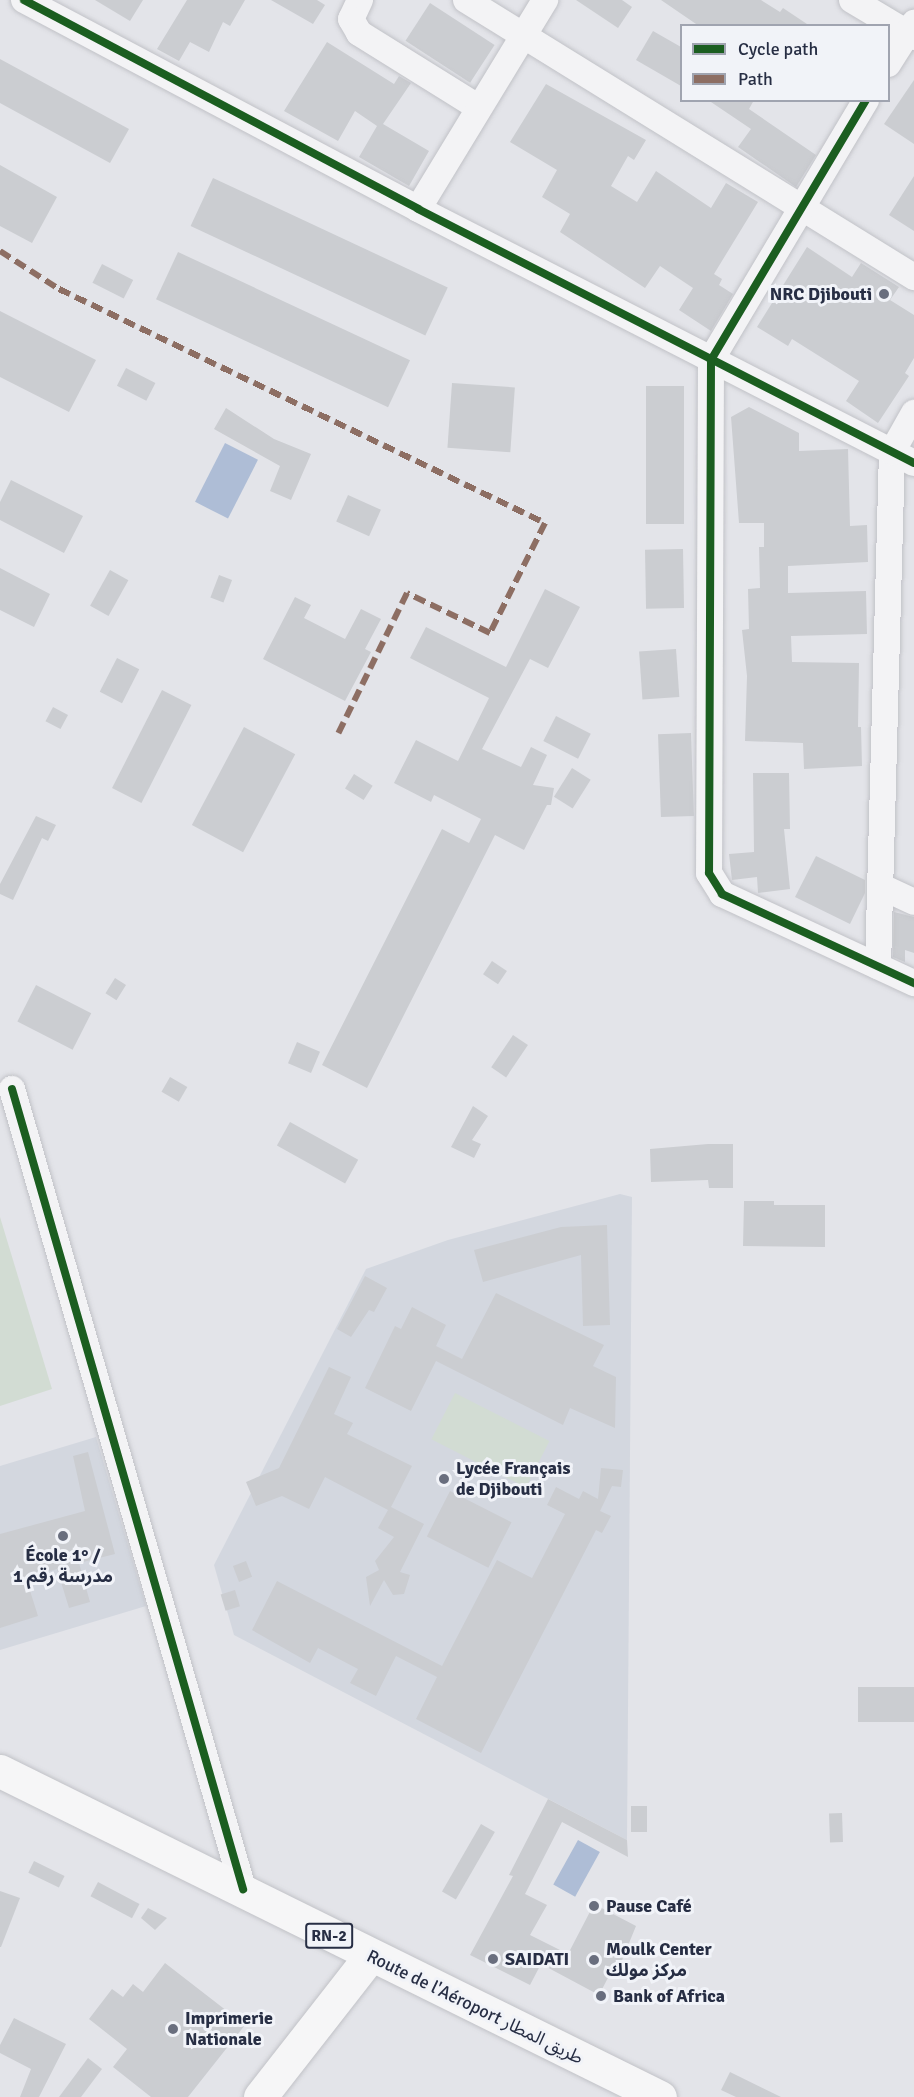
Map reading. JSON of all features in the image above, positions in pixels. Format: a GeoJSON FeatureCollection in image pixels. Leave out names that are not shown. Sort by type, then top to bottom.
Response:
{"type":"FeatureCollection","features":[{"type":"Feature","properties":{"kind":"main road","name":"Route de l'Aéroport طريق المطار"},"geometry":{"type":"LineString","coordinates":[[0,1771],[243,1889],[370,1956],[660,2097]]}},
{"type":"Feature","properties":{"kind":"main road"},"geometry":{"type":"LineString","coordinates":[[260,2097],[370,1956]]}},
{"type":"Feature","properties":{"kind":"street"},"geometry":{"type":"LineString","coordinates":[[24,0],[418,209],[903,457]]}},
{"type":"Feature","properties":{"kind":"street"},"geometry":{"type":"LineString","coordinates":[[360,0],[351,19],[359,33],[478,107]]}},
{"type":"Feature","properties":{"kind":"street"},"geometry":{"type":"LineString","coordinates":[[466,0],[914,277]]}},
{"type":"Feature","properties":{"kind":"street"},"geometry":{"type":"LineString","coordinates":[[418,209],[545,0]]}},
{"type":"Feature","properties":{"kind":"street"},"geometry":{"type":"LineString","coordinates":[[852,0],[912,31],[890,61]]}},
{"type":"Feature","properties":{"kind":"street"},"geometry":{"type":"LineString","coordinates":[[865,102],[800,207],[711,360],[709,873],[722,894],[914,983]]}},
{"type":"Feature","properties":{"kind":"street"},"geometry":{"type":"LineString","coordinates":[[878,966],[903,457],[914,413]]}},
{"type":"Feature","properties":{"kind":"street"},"geometry":{"type":"LineString","coordinates":[[882,886],[914,902]]}},
{"type":"Feature","properties":{"kind":"street"},"geometry":{"type":"LineString","coordinates":[[12,1089],[243,1889]]}},
{"type":"Feature","properties":{"kind":"shaded area","name":"Lycée Français de Djibouti"},"geometry":{"type":"Polygon","coordinates":[[[620,1194],[632,1197],[627,1840],[234,1635],[214,1565],[366,1269],[448,1240],[620,1194]]]}},
{"type":"Feature","properties":{"kind":"shaded area"},"geometry":{"type":"Polygon","coordinates":[[[0,1217],[52,1389],[0,1406],[0,1217]]]}},
{"type":"Feature","properties":{"kind":"shaded area"},"geometry":{"type":"Polygon","coordinates":[[[455,1393],[549,1441],[526,1487],[431,1439],[455,1393]]]}},
{"type":"Feature","properties":{"kind":"shaded area","name":"École 1° / مدرسة رقم 1"},"geometry":{"type":"Polygon","coordinates":[[[96,1437],[146,1606],[0,1650],[0,1466],[96,1437]]]}},
{"type":"Feature","properties":{"kind":"water"},"geometry":{"type":"Polygon","coordinates":[[[225,443],[258,460],[228,519],[195,502],[225,443]]]}},
{"type":"Feature","properties":{"kind":"water"},"geometry":{"type":"Polygon","coordinates":[[[578,1840],[600,1852],[575,1897],[553,1885],[578,1840]]]}},
{"type":"Feature","properties":{"kind":"building"},"geometry":{"type":"Polygon","coordinates":[[[95,0],[143,0],[130,21],[95,0]]]}},
{"type":"Feature","properties":{"kind":"building"},"geometry":{"type":"Polygon","coordinates":[[[187,0],[245,0],[230,26],[223,22],[209,52],[190,42],[179,61],[157,49],[187,0]]]}},
{"type":"Feature","properties":{"kind":"building"},"geometry":{"type":"Polygon","coordinates":[[[271,0],[317,0],[325,5],[313,24],[271,0]]]}},
{"type":"Feature","properties":{"kind":"building"},"geometry":{"type":"Polygon","coordinates":[[[576,0],[622,0],[632,7],[618,28],[576,0]]]}},
{"type":"Feature","properties":{"kind":"building"},"geometry":{"type":"Polygon","coordinates":[[[661,0],[761,0],[780,12],[783,8],[807,24],[696,24],[661,0]]]}},
{"type":"Feature","properties":{"kind":"building"},"geometry":{"type":"Polygon","coordinates":[[[430,3],[495,45],[470,83],[405,41],[430,3]]]}},
{"type":"Feature","properties":{"kind":"building"},"geometry":{"type":"Polygon","coordinates":[[[653,31],[680,46],[680,85],[636,60],[653,31]]]}},
{"type":"Feature","properties":{"kind":"building"},"geometry":{"type":"Polygon","coordinates":[[[327,42],[394,84],[399,76],[411,83],[383,124],[429,151],[409,186],[359,157],[377,126],[355,111],[338,141],[284,111],[327,42]]]}},
{"type":"Feature","properties":{"kind":"building"},"geometry":{"type":"Polygon","coordinates":[[[0,59],[129,129],[110,163],[0,103],[0,59]]]}},
{"type":"Feature","properties":{"kind":"building"},"geometry":{"type":"Polygon","coordinates":[[[914,80],[914,144],[884,124],[914,80]]]}},
{"type":"Feature","properties":{"kind":"building"},"geometry":{"type":"Polygon","coordinates":[[[546,84],[646,140],[634,160],[628,156],[611,186],[637,202],[656,171],[711,208],[726,183],[758,202],[714,274],[722,279],[719,285],[733,294],[711,331],[679,310],[693,288],[660,266],[645,288],[560,232],[570,214],[542,197],[557,170],[510,142],[546,84]]]}},
{"type":"Feature","properties":{"kind":"building"},"geometry":{"type":"Polygon","coordinates":[[[711,102],[753,102],[749,109],[816,155],[796,187],[738,147],[751,129],[711,102]]]}},
{"type":"Feature","properties":{"kind":"building"},"geometry":{"type":"Polygon","coordinates":[[[0,165],[57,197],[32,243],[0,226],[0,165]]]}},
{"type":"Feature","properties":{"kind":"building"},"geometry":{"type":"Polygon","coordinates":[[[914,176],[914,231],[889,215],[914,176]]]}},
{"type":"Feature","properties":{"kind":"building"},"geometry":{"type":"Polygon","coordinates":[[[213,178],[448,287],[425,335],[191,226],[213,178]]]}},
{"type":"Feature","properties":{"kind":"building"},"geometry":{"type":"Polygon","coordinates":[[[807,247],[852,277],[861,263],[899,287],[890,300],[914,315],[914,358],[905,373],[909,376],[878,423],[846,401],[859,381],[792,339],[788,346],[757,327],[807,247]]]}},
{"type":"Feature","properties":{"kind":"building"},"geometry":{"type":"Polygon","coordinates":[[[178,252],[410,360],[388,407],[156,299],[178,252]]]}},
{"type":"Feature","properties":{"kind":"building"},"geometry":{"type":"Polygon","coordinates":[[[102,264],[133,280],[124,299],[92,283],[102,264]]]}},
{"type":"Feature","properties":{"kind":"building"},"geometry":{"type":"Polygon","coordinates":[[[0,311],[96,360],[69,412],[0,377],[0,311]]]}},
{"type":"Feature","properties":{"kind":"building"},"geometry":{"type":"Polygon","coordinates":[[[126,368],[155,383],[146,401],[117,386],[126,368]]]}},
{"type":"Feature","properties":{"kind":"building"},"geometry":{"type":"Polygon","coordinates":[[[452,383],[515,387],[510,452],[447,448],[452,383]]]}},
{"type":"Feature","properties":{"kind":"building"},"geometry":{"type":"Polygon","coordinates":[[[646,386],[684,386],[684,524],[646,524],[646,386]]]}},
{"type":"Feature","properties":{"kind":"building"},"geometry":{"type":"Polygon","coordinates":[[[749,407],[799,433],[799,451],[848,449],[850,526],[867,525],[868,562],[788,566],[788,593],[866,591],[867,634],[791,636],[792,662],[859,663],[858,727],[861,727],[862,766],[804,769],[803,743],[745,741],[747,676],[742,630],[749,629],[748,589],[760,588],[759,547],[764,547],[764,523],[739,523],[731,417],[749,407]]]}},
{"type":"Feature","properties":{"kind":"building"},"geometry":{"type":"Polygon","coordinates":[[[226,408],[274,439],[311,454],[291,500],[270,491],[280,466],[214,429],[226,408]]]}},
{"type":"Feature","properties":{"kind":"building"},"geometry":{"type":"Polygon","coordinates":[[[11,480],[83,516],[64,553],[0,520],[0,502],[11,480]]]}},
{"type":"Feature","properties":{"kind":"building"},"geometry":{"type":"Polygon","coordinates":[[[348,495],[381,510],[369,536],[336,521],[348,495]]]}},
{"type":"Feature","properties":{"kind":"building"},"geometry":{"type":"Polygon","coordinates":[[[683,549],[684,608],[646,609],[645,550],[683,549]]]}},
{"type":"Feature","properties":{"kind":"building"},"geometry":{"type":"Polygon","coordinates":[[[0,568],[50,594],[34,627],[0,610],[0,568]]]}},
{"type":"Feature","properties":{"kind":"building"},"geometry":{"type":"Polygon","coordinates":[[[110,570],[128,580],[108,616],[90,606],[110,570]]]}},
{"type":"Feature","properties":{"kind":"building"},"geometry":{"type":"Polygon","coordinates":[[[219,575],[232,580],[223,602],[210,597],[219,575]]]}},
{"type":"Feature","properties":{"kind":"building"},"geometry":{"type":"Polygon","coordinates":[[[545,589],[580,607],[548,668],[530,659],[482,749],[521,767],[531,747],[547,755],[533,785],[554,788],[551,805],[547,805],[524,850],[495,835],[367,1088],[322,1065],[442,829],[469,843],[481,819],[434,795],[431,802],[394,783],[416,740],[458,761],[489,698],[410,658],[426,627],[506,667],[545,589]]]}},
{"type":"Feature","properties":{"kind":"building"},"geometry":{"type":"Polygon","coordinates":[[[295,597],[311,605],[304,618],[345,639],[361,609],[381,619],[365,649],[371,652],[345,701],[263,659],[295,597]]]}},
{"type":"Feature","properties":{"kind":"building"},"geometry":{"type":"Polygon","coordinates":[[[676,649],[679,697],[642,699],[639,652],[676,649]]]}},
{"type":"Feature","properties":{"kind":"building"},"geometry":{"type":"Polygon","coordinates":[[[117,658],[139,669],[122,703],[100,692],[117,658]]]}},
{"type":"Feature","properties":{"kind":"building"},"geometry":{"type":"Polygon","coordinates":[[[162,690],[191,705],[141,803],[112,788],[162,690]]]}},
{"type":"Feature","properties":{"kind":"building"},"geometry":{"type":"Polygon","coordinates":[[[53,707],[68,715],[60,729],[45,721],[53,707]]]}},
{"type":"Feature","properties":{"kind":"building"},"geometry":{"type":"Polygon","coordinates":[[[556,716],[591,734],[578,759],[543,741],[556,716]]]}},
{"type":"Feature","properties":{"kind":"building"},"geometry":{"type":"Polygon","coordinates":[[[244,727],[295,754],[243,852],[192,825],[244,727]]]}},
{"type":"Feature","properties":{"kind":"building"},"geometry":{"type":"Polygon","coordinates":[[[691,733],[694,816],[661,817],[658,734],[691,733]]]}},
{"type":"Feature","properties":{"kind":"building"},"geometry":{"type":"Polygon","coordinates":[[[572,768],[591,780],[573,808],[554,797],[572,768]]]}},
{"type":"Feature","properties":{"kind":"building"},"geometry":{"type":"Polygon","coordinates":[[[753,773],[789,773],[790,829],[784,829],[790,889],[758,893],[757,877],[732,880],[729,854],[754,852],[753,773]]]}},
{"type":"Feature","properties":{"kind":"building"},"geometry":{"type":"Polygon","coordinates":[[[354,774],[373,786],[364,800],[345,788],[354,774]]]}},
{"type":"Feature","properties":{"kind":"building"},"geometry":{"type":"Polygon","coordinates":[[[36,816],[56,825],[48,841],[42,838],[13,900],[0,894],[0,884],[36,816]]]}},
{"type":"Feature","properties":{"kind":"building"},"geometry":{"type":"Polygon","coordinates":[[[816,856],[865,880],[865,893],[850,924],[795,897],[816,856]]]}},
{"type":"Feature","properties":{"kind":"building"},"geometry":{"type":"Polygon","coordinates":[[[894,912],[914,917],[914,953],[905,950],[905,962],[893,957],[894,912]]]}},
{"type":"Feature","properties":{"kind":"building"},"geometry":{"type":"Polygon","coordinates":[[[492,961],[507,971],[498,984],[483,974],[492,961]]]}},
{"type":"Feature","properties":{"kind":"building"},"geometry":{"type":"Polygon","coordinates":[[[115,978],[126,985],[116,1000],[105,993],[115,978]]]}},
{"type":"Feature","properties":{"kind":"building"},"geometry":{"type":"Polygon","coordinates":[[[36,985],[91,1013],[73,1050],[17,1022],[36,985]]]}},
{"type":"Feature","properties":{"kind":"building"},"geometry":{"type":"Polygon","coordinates":[[[513,1035],[528,1045],[506,1077],[491,1067],[513,1035]]]}},
{"type":"Feature","properties":{"kind":"building"},"geometry":{"type":"Polygon","coordinates":[[[297,1042],[320,1052],[311,1073],[288,1063],[297,1042]]]}},
{"type":"Feature","properties":{"kind":"building"},"geometry":{"type":"Polygon","coordinates":[[[170,1077],[187,1087],[179,1102],[161,1092],[170,1077]]]}},
{"type":"Feature","properties":{"kind":"building"},"geometry":{"type":"Polygon","coordinates":[[[473,1106],[488,1116],[472,1140],[481,1144],[474,1158],[451,1147],[473,1106]]]}},
{"type":"Feature","properties":{"kind":"building"},"geometry":{"type":"Polygon","coordinates":[[[290,1122],[358,1160],[345,1183],[277,1146],[290,1122]]]}},
{"type":"Feature","properties":{"kind":"building"},"geometry":{"type":"Polygon","coordinates":[[[733,1144],[733,1188],[709,1188],[708,1180],[651,1182],[650,1149],[733,1144]]]}},
{"type":"Feature","properties":{"kind":"building"},"geometry":{"type":"Polygon","coordinates":[[[744,1201],[774,1201],[774,1205],[825,1205],[825,1247],[743,1246],[744,1201]]]}},
{"type":"Feature","properties":{"kind":"building"},"geometry":{"type":"Polygon","coordinates":[[[607,1225],[610,1325],[583,1326],[581,1255],[483,1282],[474,1250],[561,1227],[607,1225]]]}},
{"type":"Feature","properties":{"kind":"building"},"geometry":{"type":"Polygon","coordinates":[[[365,1276],[387,1288],[374,1312],[369,1310],[351,1337],[337,1329],[365,1276]]]}},
{"type":"Feature","properties":{"kind":"building"},"geometry":{"type":"Polygon","coordinates":[[[496,1293],[604,1345],[593,1366],[616,1377],[615,1428],[570,1408],[563,1425],[436,1361],[411,1411],[365,1388],[395,1326],[401,1329],[412,1307],[446,1325],[436,1346],[462,1359],[496,1293]]]}},
{"type":"Feature","properties":{"kind":"building"},"geometry":{"type":"Polygon","coordinates":[[[329,1367],[351,1377],[334,1414],[353,1423],[347,1434],[412,1466],[391,1507],[424,1524],[400,1572],[410,1575],[404,1594],[393,1595],[384,1580],[370,1606],[366,1577],[379,1570],[375,1561],[394,1537],[378,1528],[388,1510],[325,1477],[309,1509],[282,1496],[256,1506],[246,1482],[279,1468],[329,1367]]]}},
{"type":"Feature","properties":{"kind":"building"},"geometry":{"type":"Polygon","coordinates":[[[88,1452],[115,1554],[79,1563],[90,1602],[69,1608],[57,1569],[26,1578],[38,1616],[0,1628],[0,1534],[85,1511],[73,1456],[88,1452]]]}},
{"type":"Feature","properties":{"kind":"building"},"geometry":{"type":"Polygon","coordinates":[[[601,1468],[623,1470],[621,1487],[612,1486],[600,1511],[611,1516],[602,1533],[596,1530],[481,1753],[416,1719],[437,1677],[396,1656],[376,1696],[350,1683],[358,1669],[318,1648],[310,1663],[252,1630],[277,1581],[442,1666],[497,1560],[532,1578],[565,1514],[547,1505],[556,1487],[579,1499],[583,1491],[598,1499],[601,1468]]]}},
{"type":"Feature","properties":{"kind":"building"},"geometry":{"type":"Polygon","coordinates":[[[450,1491],[511,1522],[488,1568],[427,1536],[450,1491]]]}},
{"type":"Feature","properties":{"kind":"building"},"geometry":{"type":"Polygon","coordinates":[[[246,1561],[252,1577],[239,1582],[233,1566],[246,1561]]]}},
{"type":"Feature","properties":{"kind":"building"},"geometry":{"type":"Polygon","coordinates":[[[235,1590],[240,1606],[226,1611],[221,1594],[235,1590]]]}},
{"type":"Feature","properties":{"kind":"building"},"geometry":{"type":"Polygon","coordinates":[[[858,1687],[914,1687],[914,1722],[858,1722],[858,1687]]]}},
{"type":"Feature","properties":{"kind":"building"},"geometry":{"type":"Polygon","coordinates":[[[548,1799],[627,1840],[628,1857],[562,1822],[525,1894],[547,1905],[530,1935],[568,1954],[594,1904],[636,1926],[616,1975],[611,1972],[599,1995],[541,1964],[530,1985],[470,1955],[513,1876],[509,1875],[548,1799]]]}},
{"type":"Feature","properties":{"kind":"building"},"geometry":{"type":"Polygon","coordinates":[[[631,1806],[647,1806],[647,1832],[631,1832],[631,1806]]]}},
{"type":"Feature","properties":{"kind":"building"},"geometry":{"type":"Polygon","coordinates":[[[829,1813],[842,1813],[843,1842],[830,1842],[829,1813]]]}},
{"type":"Feature","properties":{"kind":"building"},"geometry":{"type":"Polygon","coordinates":[[[481,1824],[495,1832],[456,1900],[442,1892],[481,1824]]]}},
{"type":"Feature","properties":{"kind":"building"},"geometry":{"type":"Polygon","coordinates":[[[34,1861],[65,1876],[59,1888],[28,1873],[34,1861]]]}},
{"type":"Feature","properties":{"kind":"building"},"geometry":{"type":"Polygon","coordinates":[[[98,1882],[139,1904],[132,1918],[90,1896],[98,1882]]]}},
{"type":"Feature","properties":{"kind":"building"},"geometry":{"type":"Polygon","coordinates":[[[0,1891],[20,1898],[1,1947],[0,1947],[0,1891]]]}},
{"type":"Feature","properties":{"kind":"building"},"geometry":{"type":"Polygon","coordinates":[[[148,1908],[167,1918],[155,1930],[141,1918],[148,1908]]]}},
{"type":"Feature","properties":{"kind":"building"},"geometry":{"type":"Polygon","coordinates":[[[165,1963],[245,2025],[188,2097],[151,2097],[113,2067],[127,2049],[89,2019],[112,1989],[123,1997],[133,1984],[143,1992],[165,1963]]]}},
{"type":"Feature","properties":{"kind":"building"},"geometry":{"type":"Polygon","coordinates":[[[14,2018],[66,2044],[39,2097],[20,2097],[31,2069],[0,2053],[0,2045],[14,2018]]]}},
{"type":"Feature","properties":{"kind":"building"},"geometry":{"type":"Polygon","coordinates":[[[88,2058],[102,2069],[81,2097],[59,2097],[88,2058]]]}},
{"type":"Feature","properties":{"kind":"building"},"geometry":{"type":"Polygon","coordinates":[[[730,2072],[781,2097],[736,2097],[721,2090],[730,2072]]]}},
{"type":"Feature","properties":{"kind":"marked path"},"geometry":{"type":"LineString","coordinates":[[0,251],[59,289],[545,523],[490,633],[407,593],[336,738]]}},
{"type":"Feature","properties":{"kind":"cycle path"},"geometry":{"type":"LineString","coordinates":[[24,0],[418,209],[914,463]]}},
{"type":"Feature","properties":{"kind":"cycle path"},"geometry":{"type":"LineString","coordinates":[[865,102],[711,360],[709,873],[722,894],[914,983]]}},
{"type":"Feature","properties":{"kind":"cycle path"},"geometry":{"type":"LineString","coordinates":[[12,1089],[243,1889]]}},
{"type":"Feature","properties":{"kind":"place","name":"NRC Djibouti"},"geometry":{"type":"Point","coordinates":[884,294]}},
{"type":"Feature","properties":{"kind":"place","name":"Lycée Français de Djibouti"},"geometry":{"type":"Point","coordinates":[444,1479]}},
{"type":"Feature","properties":{"kind":"place","name":"École 1° / مدرسة رقم 1"},"geometry":{"type":"Point","coordinates":[63,1536]}},
{"type":"Feature","properties":{"kind":"place","name":"Pause Café"},"geometry":{"type":"Point","coordinates":[594,1906]}},
{"type":"Feature","properties":{"kind":"place","name":"SAIDATI"},"geometry":{"type":"Point","coordinates":[493,1959]}},
{"type":"Feature","properties":{"kind":"place","name":"Moulk Center مركز مولك"},"geometry":{"type":"Point","coordinates":[594,1960]}},
{"type":"Feature","properties":{"kind":"place","name":"Bank of Africa"},"geometry":{"type":"Point","coordinates":[601,1996]}},
{"type":"Feature","properties":{"kind":"place","name":"Imprimerie Nationale"},"geometry":{"type":"Point","coordinates":[173,2029]}}]}
